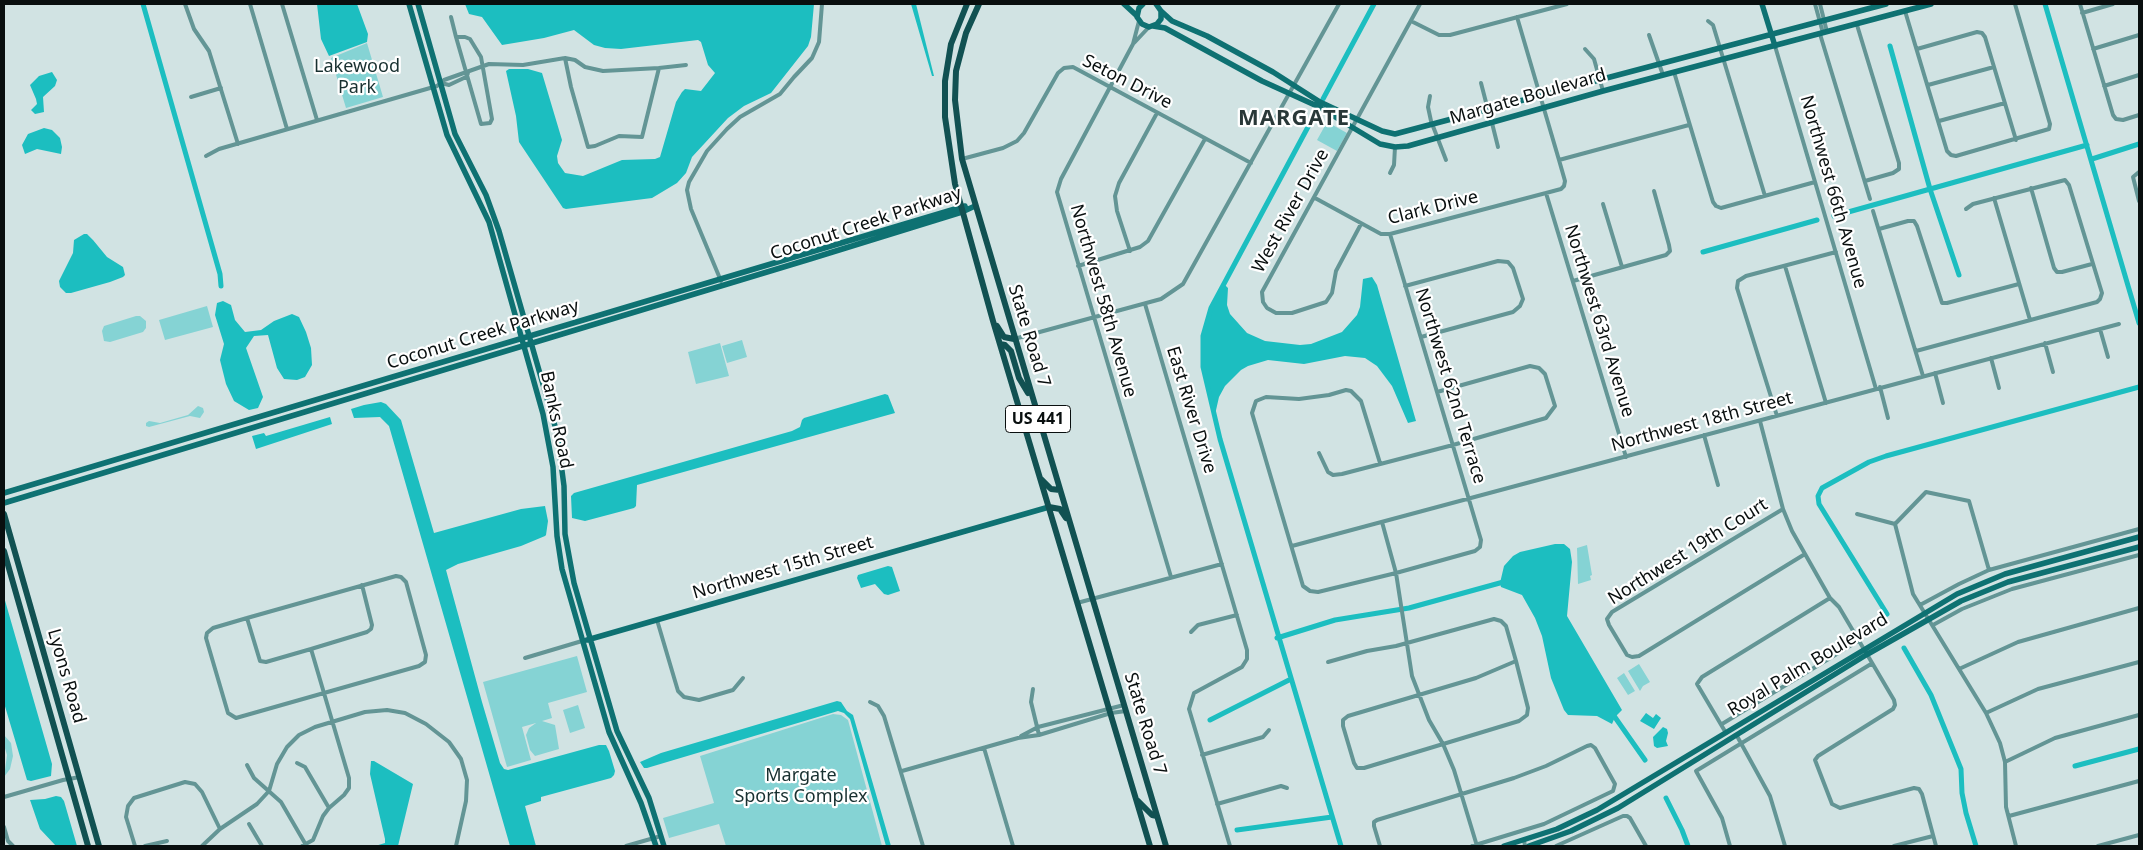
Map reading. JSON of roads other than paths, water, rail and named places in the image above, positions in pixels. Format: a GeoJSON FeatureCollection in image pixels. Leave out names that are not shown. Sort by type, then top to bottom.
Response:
{"type":"FeatureCollection","features":[{"type":"Feature","properties":{"kind":"main road","name":"State Road 7"},"geometry":{"type":"LineString","coordinates":[[968,4],[959,21],[946,68],[944,106],[949,148],[961,209],[1150,846]]}},
{"type":"Feature","properties":{"kind":"main road","name":"State Road 7"},"geometry":{"type":"LineString","coordinates":[[979,4],[963,42],[956,71],[955,100],[962,159],[1166,846]]}},
{"type":"Feature","properties":{"kind":"main road"},"geometry":{"type":"LineString","coordinates":[[959,21],[959,34],[963,42]]}},
{"type":"Feature","properties":{"kind":"main road"},"geometry":{"type":"LineString","coordinates":[[993,321],[1004,336],[1014,339]]}},
{"type":"Feature","properties":{"kind":"main road"},"geometry":{"type":"LineString","coordinates":[[1000,344],[1005,345],[1011,351],[1019,378],[1032,400]]}},
{"type":"Feature","properties":{"kind":"main road"},"geometry":{"type":"LineString","coordinates":[[1040,478],[1051,489],[1060,490]]}},
{"type":"Feature","properties":{"kind":"main road"},"geometry":{"type":"LineString","coordinates":[[1049,507],[1060,510],[1069,521]]}},
{"type":"Feature","properties":{"kind":"main road","name":"Lyons Road"},"geometry":{"type":"LineString","coordinates":[[4,514],[99,846]]}},
{"type":"Feature","properties":{"kind":"main road","name":"Lyons Road"},"geometry":{"type":"LineString","coordinates":[[4,551],[88,846]]}},
{"type":"Feature","properties":{"kind":"main road"},"geometry":{"type":"LineString","coordinates":[[1136,798],[1152,815],[1157,816]]}},
{"type":"Feature","properties":{"kind":"street"},"geometry":{"type":"LineString","coordinates":[[185,4],[194,29],[209,51],[238,144]]}},
{"type":"Feature","properties":{"kind":"street"},"geometry":{"type":"LineString","coordinates":[[250,4],[287,129]]}},
{"type":"Feature","properties":{"kind":"street"},"geometry":{"type":"LineString","coordinates":[[282,4],[317,120]]}},
{"type":"Feature","properties":{"kind":"street","name":"Banks Road"},"geometry":{"type":"LineString","coordinates":[[409,4],[437,86],[462,149],[486,195],[494,215],[558,442],[564,486],[567,550],[590,639],[617,731],[649,798],[664,846]]}},
{"type":"Feature","properties":{"kind":"street","name":"Banks Road"},"geometry":{"type":"LineString","coordinates":[[418,4],[453,151],[477,195],[489,222],[543,414],[553,467],[557,536],[562,569],[582,641],[611,740],[641,803],[656,846]]}},
{"type":"Feature","properties":{"kind":"street"},"geometry":{"type":"LineString","coordinates":[[723,285],[691,209],[687,190],[706,150],[740,117],[780,94],[812,58],[819,42],[822,4]]}},
{"type":"Feature","properties":{"kind":"street"},"geometry":{"type":"LineString","coordinates":[[1124,4],[1138,19]]}},
{"type":"Feature","properties":{"kind":"street"},"geometry":{"type":"LineString","coordinates":[[1138,19],[1139,8],[1143,4]]}},
{"type":"Feature","properties":{"kind":"street"},"geometry":{"type":"LineString","coordinates":[[1014,339],[1161,299],[1183,284],[1339,4]]}},
{"type":"Feature","properties":{"kind":"street","name":"West River Drive"},"geometry":{"type":"LineString","coordinates":[[1361,224],[1336,271],[1332,293],[1326,302],[1292,313],[1276,313],[1267,308],[1262,292],[1420,4]]}},
{"type":"Feature","properties":{"kind":"street"},"geometry":{"type":"LineString","coordinates":[[1410,21],[1439,35],[1450,35],[1567,4]]}},
{"type":"Feature","properties":{"kind":"street","name":"Northwest 66th Avenue"},"geometry":{"type":"LineString","coordinates":[[1762,4],[1888,418]]}},
{"type":"Feature","properties":{"kind":"street"},"geometry":{"type":"LineString","coordinates":[[1815,4],[1822,20]]}},
{"type":"Feature","properties":{"kind":"street"},"geometry":{"type":"LineString","coordinates":[[1820,4],[1824,33],[1870,199]]}},
{"type":"Feature","properties":{"kind":"street","name":"Margate Boulevard"},"geometry":{"type":"LineString","coordinates":[[1159,6],[1172,21],[1198,31],[1320,102],[1382,131],[1395,134],[1886,4]]}},
{"type":"Feature","properties":{"kind":"street","name":"Margate Boulevard"},"geometry":{"type":"LineString","coordinates":[[1138,19],[1151,26],[1165,28],[1262,82],[1317,106],[1352,129],[1380,144],[1395,147],[1408,146],[1439,138],[1603,91],[1931,4]]}},
{"type":"Feature","properties":{"kind":"street"},"geometry":{"type":"LineString","coordinates":[[1905,11],[1947,151],[1951,156],[1956,156],[2049,129],[2050,124],[2015,4]]}},
{"type":"Feature","properties":{"kind":"street"},"geometry":{"type":"LineString","coordinates":[[2080,4],[2113,115],[2116,119],[2123,120],[2139,115]]}},
{"type":"Feature","properties":{"kind":"street"},"geometry":{"type":"LineString","coordinates":[[2082,13],[2113,4]]}},
{"type":"Feature","properties":{"kind":"street"},"geometry":{"type":"LineString","coordinates":[[1151,26],[1159,22],[1159,6]]}},
{"type":"Feature","properties":{"kind":"street"},"geometry":{"type":"LineString","coordinates":[[451,17],[456,38],[468,73],[481,124],[490,123],[492,120],[481,57],[470,39],[465,37],[456,38]]}},
{"type":"Feature","properties":{"kind":"street"},"geometry":{"type":"LineString","coordinates":[[1517,17],[1559,160],[1689,125]]}},
{"type":"Feature","properties":{"kind":"street","name":"Northwest 58th Avenue"},"geometry":{"type":"LineString","coordinates":[[1138,19],[1133,44],[1061,179],[1057,192],[1171,578]]}},
{"type":"Feature","properties":{"kind":"street"},"geometry":{"type":"LineString","coordinates":[[1708,21],[1713,26],[1765,196]]}},
{"type":"Feature","properties":{"kind":"street"},"geometry":{"type":"LineString","coordinates":[[1857,25],[1899,162],[1899,169],[1893,173],[1865,181]]}},
{"type":"Feature","properties":{"kind":"street","name":"Northwest 58th Avenue"},"geometry":{"type":"LineString","coordinates":[[1133,44],[1151,26]]}},
{"type":"Feature","properties":{"kind":"street"},"geometry":{"type":"LineString","coordinates":[[1917,49],[1977,32],[1982,33],[1985,37],[2016,140]]}},
{"type":"Feature","properties":{"kind":"street"},"geometry":{"type":"LineString","coordinates":[[1649,35],[1653,41],[1663,76]]}},
{"type":"Feature","properties":{"kind":"street"},"geometry":{"type":"LineString","coordinates":[[2093,49],[2139,35]]}},
{"type":"Feature","properties":{"kind":"street"},"geometry":{"type":"LineString","coordinates":[[1585,49],[1594,59],[1603,91]]}},
{"type":"Feature","properties":{"kind":"street"},"geometry":{"type":"LineString","coordinates":[[565,58],[588,147],[619,136],[642,137],[659,68]]}},
{"type":"Feature","properties":{"kind":"street"},"geometry":{"type":"LineString","coordinates":[[206,156],[219,149],[317,120],[437,86],[449,85],[466,77],[468,73],[489,64],[523,65],[565,58],[575,60],[585,67],[603,71],[686,65]]}},
{"type":"Feature","properties":{"kind":"street","name":"Seton Drive"},"geometry":{"type":"LineString","coordinates":[[962,159],[1003,148],[1016,141],[1024,133],[1058,72],[1064,68],[1073,67],[1251,163]]}},
{"type":"Feature","properties":{"kind":"street"},"geometry":{"type":"LineString","coordinates":[[1928,85],[1994,67]]}},
{"type":"Feature","properties":{"kind":"street"},"geometry":{"type":"LineString","coordinates":[[1674,72],[1713,202],[1716,206],[1721,208],[1815,182]]}},
{"type":"Feature","properties":{"kind":"street"},"geometry":{"type":"LineString","coordinates":[[2104,86],[2139,75]]}},
{"type":"Feature","properties":{"kind":"street"},"geometry":{"type":"LineString","coordinates":[[1481,83],[1488,110]]}},
{"type":"Feature","properties":{"kind":"street"},"geometry":{"type":"LineString","coordinates":[[191,97],[221,88]]}},
{"type":"Feature","properties":{"kind":"street"},"geometry":{"type":"LineString","coordinates":[[1430,96],[1428,107],[1446,160]]}},
{"type":"Feature","properties":{"kind":"street"},"geometry":{"type":"LineString","coordinates":[[1939,121],[2005,104]]}},
{"type":"Feature","properties":{"kind":"street"},"geometry":{"type":"LineString","coordinates":[[1130,251],[1117,211],[1115,196],[1119,183],[1157,113]]}},
{"type":"Feature","properties":{"kind":"street"},"geometry":{"type":"LineString","coordinates":[[1492,123],[1498,147]]}},
{"type":"Feature","properties":{"kind":"street"},"geometry":{"type":"LineString","coordinates":[[1078,266],[1140,248],[1148,241],[1205,139]]}},
{"type":"Feature","properties":{"kind":"street"},"geometry":{"type":"LineString","coordinates":[[1390,173],[1394,165],[1395,147]]}},
{"type":"Feature","properties":{"kind":"street","name":"Clark Drive"},"geometry":{"type":"LineString","coordinates":[[1315,198],[1381,234],[1390,234],[1561,189],[1565,181],[1559,160]]}},
{"type":"Feature","properties":{"kind":"street"},"geometry":{"type":"LineString","coordinates":[[2139,172],[2133,177],[2139,202]]}},
{"type":"Feature","properties":{"kind":"street"},"geometry":{"type":"LineString","coordinates":[[1916,351],[2097,302],[2100,299],[2102,293],[2069,185],[2065,180],[1994,198],[1966,208]]}},
{"type":"Feature","properties":{"kind":"street"},"geometry":{"type":"LineString","coordinates":[[2031,188],[2054,268],[2057,272],[2092,264]]}},
{"type":"Feature","properties":{"kind":"street"},"geometry":{"type":"LineString","coordinates":[[1573,281],[1666,255],[1670,251],[1654,191]]}},
{"type":"Feature","properties":{"kind":"street","name":"Northwest 63rd Avenue"},"geometry":{"type":"LineString","coordinates":[[1546,193],[1626,457]]}},
{"type":"Feature","properties":{"kind":"street"},"geometry":{"type":"LineString","coordinates":[[1994,198],[2030,320]]}},
{"type":"Feature","properties":{"kind":"street"},"geometry":{"type":"LineString","coordinates":[[1603,204],[1622,267]]}},
{"type":"Feature","properties":{"kind":"street","name":"Coconut Creek Parkway"},"geometry":{"type":"LineString","coordinates":[[4,493],[828,246],[975,206]]}},
{"type":"Feature","properties":{"kind":"street","name":"Coconut Creek Parkway"},"geometry":{"type":"LineString","coordinates":[[4,503],[823,255],[961,209]]}},
{"type":"Feature","properties":{"kind":"street"},"geometry":{"type":"LineString","coordinates":[[1873,211],[1923,376]]}},
{"type":"Feature","properties":{"kind":"street"},"geometry":{"type":"LineString","coordinates":[[1879,229],[1908,220],[1914,221],[1918,226],[1942,303],[2019,284]]}},
{"type":"Feature","properties":{"kind":"street","name":"Northwest 62nd Terrace"},"geometry":{"type":"LineString","coordinates":[[1390,234],[1481,540],[1480,546],[1475,552],[1396,573]]}},
{"type":"Feature","properties":{"kind":"street"},"geometry":{"type":"LineString","coordinates":[[823,255],[827,252],[828,246]]}},
{"type":"Feature","properties":{"kind":"street"},"geometry":{"type":"LineString","coordinates":[[1777,416],[1737,288],[1738,281],[1746,276],[1836,252]]}},
{"type":"Feature","properties":{"kind":"street"},"geometry":{"type":"LineString","coordinates":[[1405,286],[1498,262],[1508,262],[1513,268],[1523,299],[1520,306],[1513,312],[1421,337]]}},
{"type":"Feature","properties":{"kind":"street"},"geometry":{"type":"LineString","coordinates":[[1785,266],[1826,403]]}},
{"type":"Feature","properties":{"kind":"street","name":"East River Drive"},"geometry":{"type":"LineString","coordinates":[[1145,304],[1248,650],[1247,659],[1242,667],[1194,693],[1190,700],[1189,709],[1230,846]]}},
{"type":"Feature","properties":{"kind":"street","name":"Northwest 18th Street"},"geometry":{"type":"LineString","coordinates":[[1292,546],[2120,324]]}},
{"type":"Feature","properties":{"kind":"street"},"geometry":{"type":"LineString","coordinates":[[2100,329],[2108,357]]}},
{"type":"Feature","properties":{"kind":"street"},"geometry":{"type":"LineString","coordinates":[[2046,343],[2053,372]]}},
{"type":"Feature","properties":{"kind":"street"},"geometry":{"type":"LineString","coordinates":[[1991,358],[1999,388]]}},
{"type":"Feature","properties":{"kind":"street"},"geometry":{"type":"LineString","coordinates":[[1320,453],[1326,470],[1333,475],[1453,445],[1546,418],[1555,406],[1545,374],[1539,368],[1530,366],[1437,392]]}},
{"type":"Feature","properties":{"kind":"street"},"geometry":{"type":"LineString","coordinates":[[1935,373],[1943,403]]}},
{"type":"Feature","properties":{"kind":"street"},"geometry":{"type":"LineString","coordinates":[[1380,463],[1361,401],[1354,393],[1346,390],[1329,395],[1299,399],[1266,396],[1256,401],[1252,413],[1304,586],[1310,591],[1318,592],[1396,573]]}},
{"type":"Feature","properties":{"kind":"street"},"geometry":{"type":"LineString","coordinates":[[1760,421],[1783,509],[1804,554],[1894,700],[1895,705],[1893,709],[1818,756],[1815,760],[1832,804],[1835,808],[1840,808],[1914,788],[1919,789],[1936,846]]}},
{"type":"Feature","properties":{"kind":"street"},"geometry":{"type":"LineString","coordinates":[[1704,435],[1718,485]]}},
{"type":"Feature","properties":{"kind":"street"},"geometry":{"type":"LineString","coordinates":[[1894,524],[1926,492],[1969,501],[1989,570]]}},
{"type":"Feature","properties":{"kind":"street","name":"Northwest 15th Street"},"geometry":{"type":"LineString","coordinates":[[525,658],[1049,507]]}},
{"type":"Feature","properties":{"kind":"street","name":"Northwest 19th Court"},"geometry":{"type":"LineString","coordinates":[[1783,509],[1612,612],[1607,619],[1627,655],[1632,657],[1639,656],[1804,554]]}},
{"type":"Feature","properties":{"kind":"street"},"geometry":{"type":"LineString","coordinates":[[1857,514],[1894,524]]}},
{"type":"Feature","properties":{"kind":"street"},"geometry":{"type":"LineString","coordinates":[[1380,846],[1374,826],[1374,822],[1377,820],[1461,794],[1514,778],[1546,766],[1591,745],[1595,748],[1616,784],[1613,791],[1568,814],[1524,831],[1476,846],[1461,794],[1443,744],[1429,720],[1412,676],[1396,573],[1382,522]]}},
{"type":"Feature","properties":{"kind":"street"},"geometry":{"type":"LineString","coordinates":[[1894,524],[1913,594],[1986,713],[2000,743],[2005,762],[2004,797],[2016,846]]}},
{"type":"Feature","properties":{"kind":"street"},"geometry":{"type":"LineString","coordinates":[[1920,605],[1989,570],[2139,529]]}},
{"type":"Feature","properties":{"kind":"street","name":"Royal Palm Boulevard"},"geometry":{"type":"LineString","coordinates":[[1526,844],[1597,810],[1924,612],[1957,594],[1997,577],[2139,537]]}},
{"type":"Feature","properties":{"kind":"street","name":"Royal Palm Boulevard"},"geometry":{"type":"LineString","coordinates":[[1504,846],[1526,844],[1602,817],[1723,745],[1866,655],[1960,601],[2008,582],[2139,547]]}},
{"type":"Feature","properties":{"kind":"street"},"geometry":{"type":"LineString","coordinates":[[1933,625],[1962,609],[2004,592],[2139,555]]}},
{"type":"Feature","properties":{"kind":"street"},"geometry":{"type":"LineString","coordinates":[[1078,603],[1222,564]]}},
{"type":"Feature","properties":{"kind":"street"},"geometry":{"type":"LineString","coordinates":[[396,576],[401,577],[406,582],[426,655],[425,662],[418,666],[236,718],[228,713],[206,638],[207,633],[212,628],[362,585],[396,576]]}},
{"type":"Feature","properties":{"kind":"street"},"geometry":{"type":"LineString","coordinates":[[246,618],[260,661],[266,662],[367,632],[371,629],[372,625],[362,585]]}},
{"type":"Feature","properties":{"kind":"street"},"geometry":{"type":"LineString","coordinates":[[1723,745],[1727,736],[1726,733],[1697,684],[1698,682],[1830,598]]}},
{"type":"Feature","properties":{"kind":"street"},"geometry":{"type":"LineString","coordinates":[[1959,669],[2018,642],[2139,608]]}},
{"type":"Feature","properties":{"kind":"street"},"geometry":{"type":"LineString","coordinates":[[1191,632],[1198,625],[1237,615]]}},
{"type":"Feature","properties":{"kind":"street"},"geometry":{"type":"LineString","coordinates":[[1328,662],[1367,651],[1406,644],[1494,619],[1501,620],[1506,626],[1516,661],[1528,708],[1527,715],[1519,721],[1364,768],[1358,768],[1354,763],[1343,720],[1348,716],[1476,678],[1516,661]]}},
{"type":"Feature","properties":{"kind":"street"},"geometry":{"type":"LineString","coordinates":[[657,620],[678,691],[684,697],[699,700],[733,690],[743,678]]}},
{"type":"Feature","properties":{"kind":"street"},"geometry":{"type":"LineString","coordinates":[[1722,724],[1858,641]]}},
{"type":"Feature","properties":{"kind":"street"},"geometry":{"type":"LineString","coordinates":[[247,765],[254,778],[281,802],[304,845],[313,840],[323,816],[344,795],[348,788],[349,778],[311,649]]}},
{"type":"Feature","properties":{"kind":"street"},"geometry":{"type":"LineString","coordinates":[[1986,713],[2038,689],[2139,662]]}},
{"type":"Feature","properties":{"kind":"street"},"geometry":{"type":"LineString","coordinates":[[1730,846],[1717,807],[1696,771],[1872,664]]}},
{"type":"Feature","properties":{"kind":"street"},"geometry":{"type":"LineString","coordinates":[[1033,689],[1030,702],[1040,735]]}},
{"type":"Feature","properties":{"kind":"street"},"geometry":{"type":"LineString","coordinates":[[870,702],[878,706],[884,716],[923,846]]}},
{"type":"Feature","properties":{"kind":"street"},"geometry":{"type":"LineString","coordinates":[[1018,738],[1038,727],[1125,708]]}},
{"type":"Feature","properties":{"kind":"street"},"geometry":{"type":"LineString","coordinates":[[202,846],[220,829],[257,804],[269,791],[277,764],[287,747],[299,735],[365,712],[387,710],[405,714],[426,724],[449,742],[461,759],[467,780],[466,801],[456,846]]}},
{"type":"Feature","properties":{"kind":"street"},"geometry":{"type":"LineString","coordinates":[[902,771],[1018,738],[1040,735],[1110,711]]}},
{"type":"Feature","properties":{"kind":"street"},"geometry":{"type":"LineString","coordinates":[[2005,762],[2055,738],[2139,715]]}},
{"type":"Feature","properties":{"kind":"street"},"geometry":{"type":"LineString","coordinates":[[1744,722],[1737,736],[1770,796],[1785,846]]}},
{"type":"Feature","properties":{"kind":"street"},"geometry":{"type":"LineString","coordinates":[[1202,755],[1263,737],[1269,730]]}},
{"type":"Feature","properties":{"kind":"street"},"geometry":{"type":"LineString","coordinates":[[984,748],[1013,845],[1007,846]]}},
{"type":"Feature","properties":{"kind":"street"},"geometry":{"type":"LineString","coordinates":[[297,763],[306,767],[329,808]]}},
{"type":"Feature","properties":{"kind":"street"},"geometry":{"type":"LineString","coordinates":[[4,797],[80,777]]}},
{"type":"Feature","properties":{"kind":"street"},"geometry":{"type":"LineString","coordinates":[[2009,816],[2139,781]]}},
{"type":"Feature","properties":{"kind":"street"},"geometry":{"type":"LineString","coordinates":[[135,846],[126,817],[128,806],[134,798],[185,782],[195,784],[202,792],[220,829]]}},
{"type":"Feature","properties":{"kind":"street"},"geometry":{"type":"LineString","coordinates":[[1217,804],[1281,786],[1287,788]]}},
{"type":"Feature","properties":{"kind":"street"},"geometry":{"type":"LineString","coordinates":[[1556,846],[1623,816],[1630,818],[1646,846]]}},
{"type":"Feature","properties":{"kind":"street"},"geometry":{"type":"LineString","coordinates":[[249,824],[262,846]]}},
{"type":"Feature","properties":{"kind":"street"},"geometry":{"type":"LineString","coordinates":[[4,828],[8,841],[13,846]]}},
{"type":"Feature","properties":{"kind":"street"},"geometry":{"type":"LineString","coordinates":[[2098,846],[2139,835]]}},
{"type":"Feature","properties":{"kind":"street"},"geometry":{"type":"LineString","coordinates":[[626,846],[661,836]]}},
{"type":"Feature","properties":{"kind":"street"},"geometry":{"type":"LineString","coordinates":[[1894,846],[1933,836]]}},
{"type":"Feature","properties":{"kind":"street"},"geometry":{"type":"LineString","coordinates":[[145,846],[167,841]]}},
{"type":"Feature","properties":{"kind":"waterway"},"geometry":{"type":"LineString","coordinates":[[143,4],[220,274],[221,286]]}},
{"type":"Feature","properties":{"kind":"waterway"},"geometry":{"type":"LineString","coordinates":[[1323,99],[1374,4]]}},
{"type":"Feature","properties":{"kind":"waterway"},"geometry":{"type":"LineString","coordinates":[[2045,4],[2139,323]]}},
{"type":"Feature","properties":{"kind":"waterway"},"geometry":{"type":"LineString","coordinates":[[1890,46],[1930,189],[1959,275]]}},
{"type":"Feature","properties":{"kind":"waterway"},"geometry":{"type":"LineString","coordinates":[[1316,112],[1211,308],[1203,336],[1203,367],[1220,439],[1341,846]]}},
{"type":"Feature","properties":{"kind":"waterway"},"geometry":{"type":"LineString","coordinates":[[2092,159],[2139,144]]}},
{"type":"Feature","properties":{"kind":"waterway"},"geometry":{"type":"LineString","coordinates":[[1834,216],[2087,145]]}},
{"type":"Feature","properties":{"kind":"waterway"},"geometry":{"type":"LineString","coordinates":[[1703,252],[1817,220]]}},
{"type":"Feature","properties":{"kind":"waterway"},"geometry":{"type":"LineString","coordinates":[[1887,614],[1819,504],[1818,496],[1822,488],[1869,462],[1886,456],[2139,387]]}},
{"type":"Feature","properties":{"kind":"waterway"},"geometry":{"type":"LineString","coordinates":[[1277,638],[1335,620],[1409,608],[1507,581]]}},
{"type":"Feature","properties":{"kind":"waterway"},"geometry":{"type":"LineString","coordinates":[[1904,648],[1931,695],[1961,769],[1962,793],[1976,846]]}},
{"type":"Feature","properties":{"kind":"waterway"},"geometry":{"type":"LineString","coordinates":[[1210,720],[1291,679]]}},
{"type":"Feature","properties":{"kind":"waterway"},"geometry":{"type":"LineString","coordinates":[[1612,713],[1645,760]]}},
{"type":"Feature","properties":{"kind":"waterway"},"geometry":{"type":"LineString","coordinates":[[2075,766],[2139,749]]}},
{"type":"Feature","properties":{"kind":"waterway"},"geometry":{"type":"LineString","coordinates":[[1666,798],[1688,846]]}},
{"type":"Feature","properties":{"kind":"waterway"},"geometry":{"type":"LineString","coordinates":[[1237,830],[1332,817]]}},
{"type":"Feature","properties":{"kind":"district","name":"MARGATE"},"geometry":{"type":"Point","coordinates":[1294,119]}},
{"type":"Feature","properties":{"kind":"park label","name":"Lakewood Park"},"geometry":{"type":"Point","coordinates":[357,77]}},
{"type":"Feature","properties":{"kind":"park label","name":"Margate Sports Complex"},"geometry":{"type":"Point","coordinates":[801,786]}}]}
